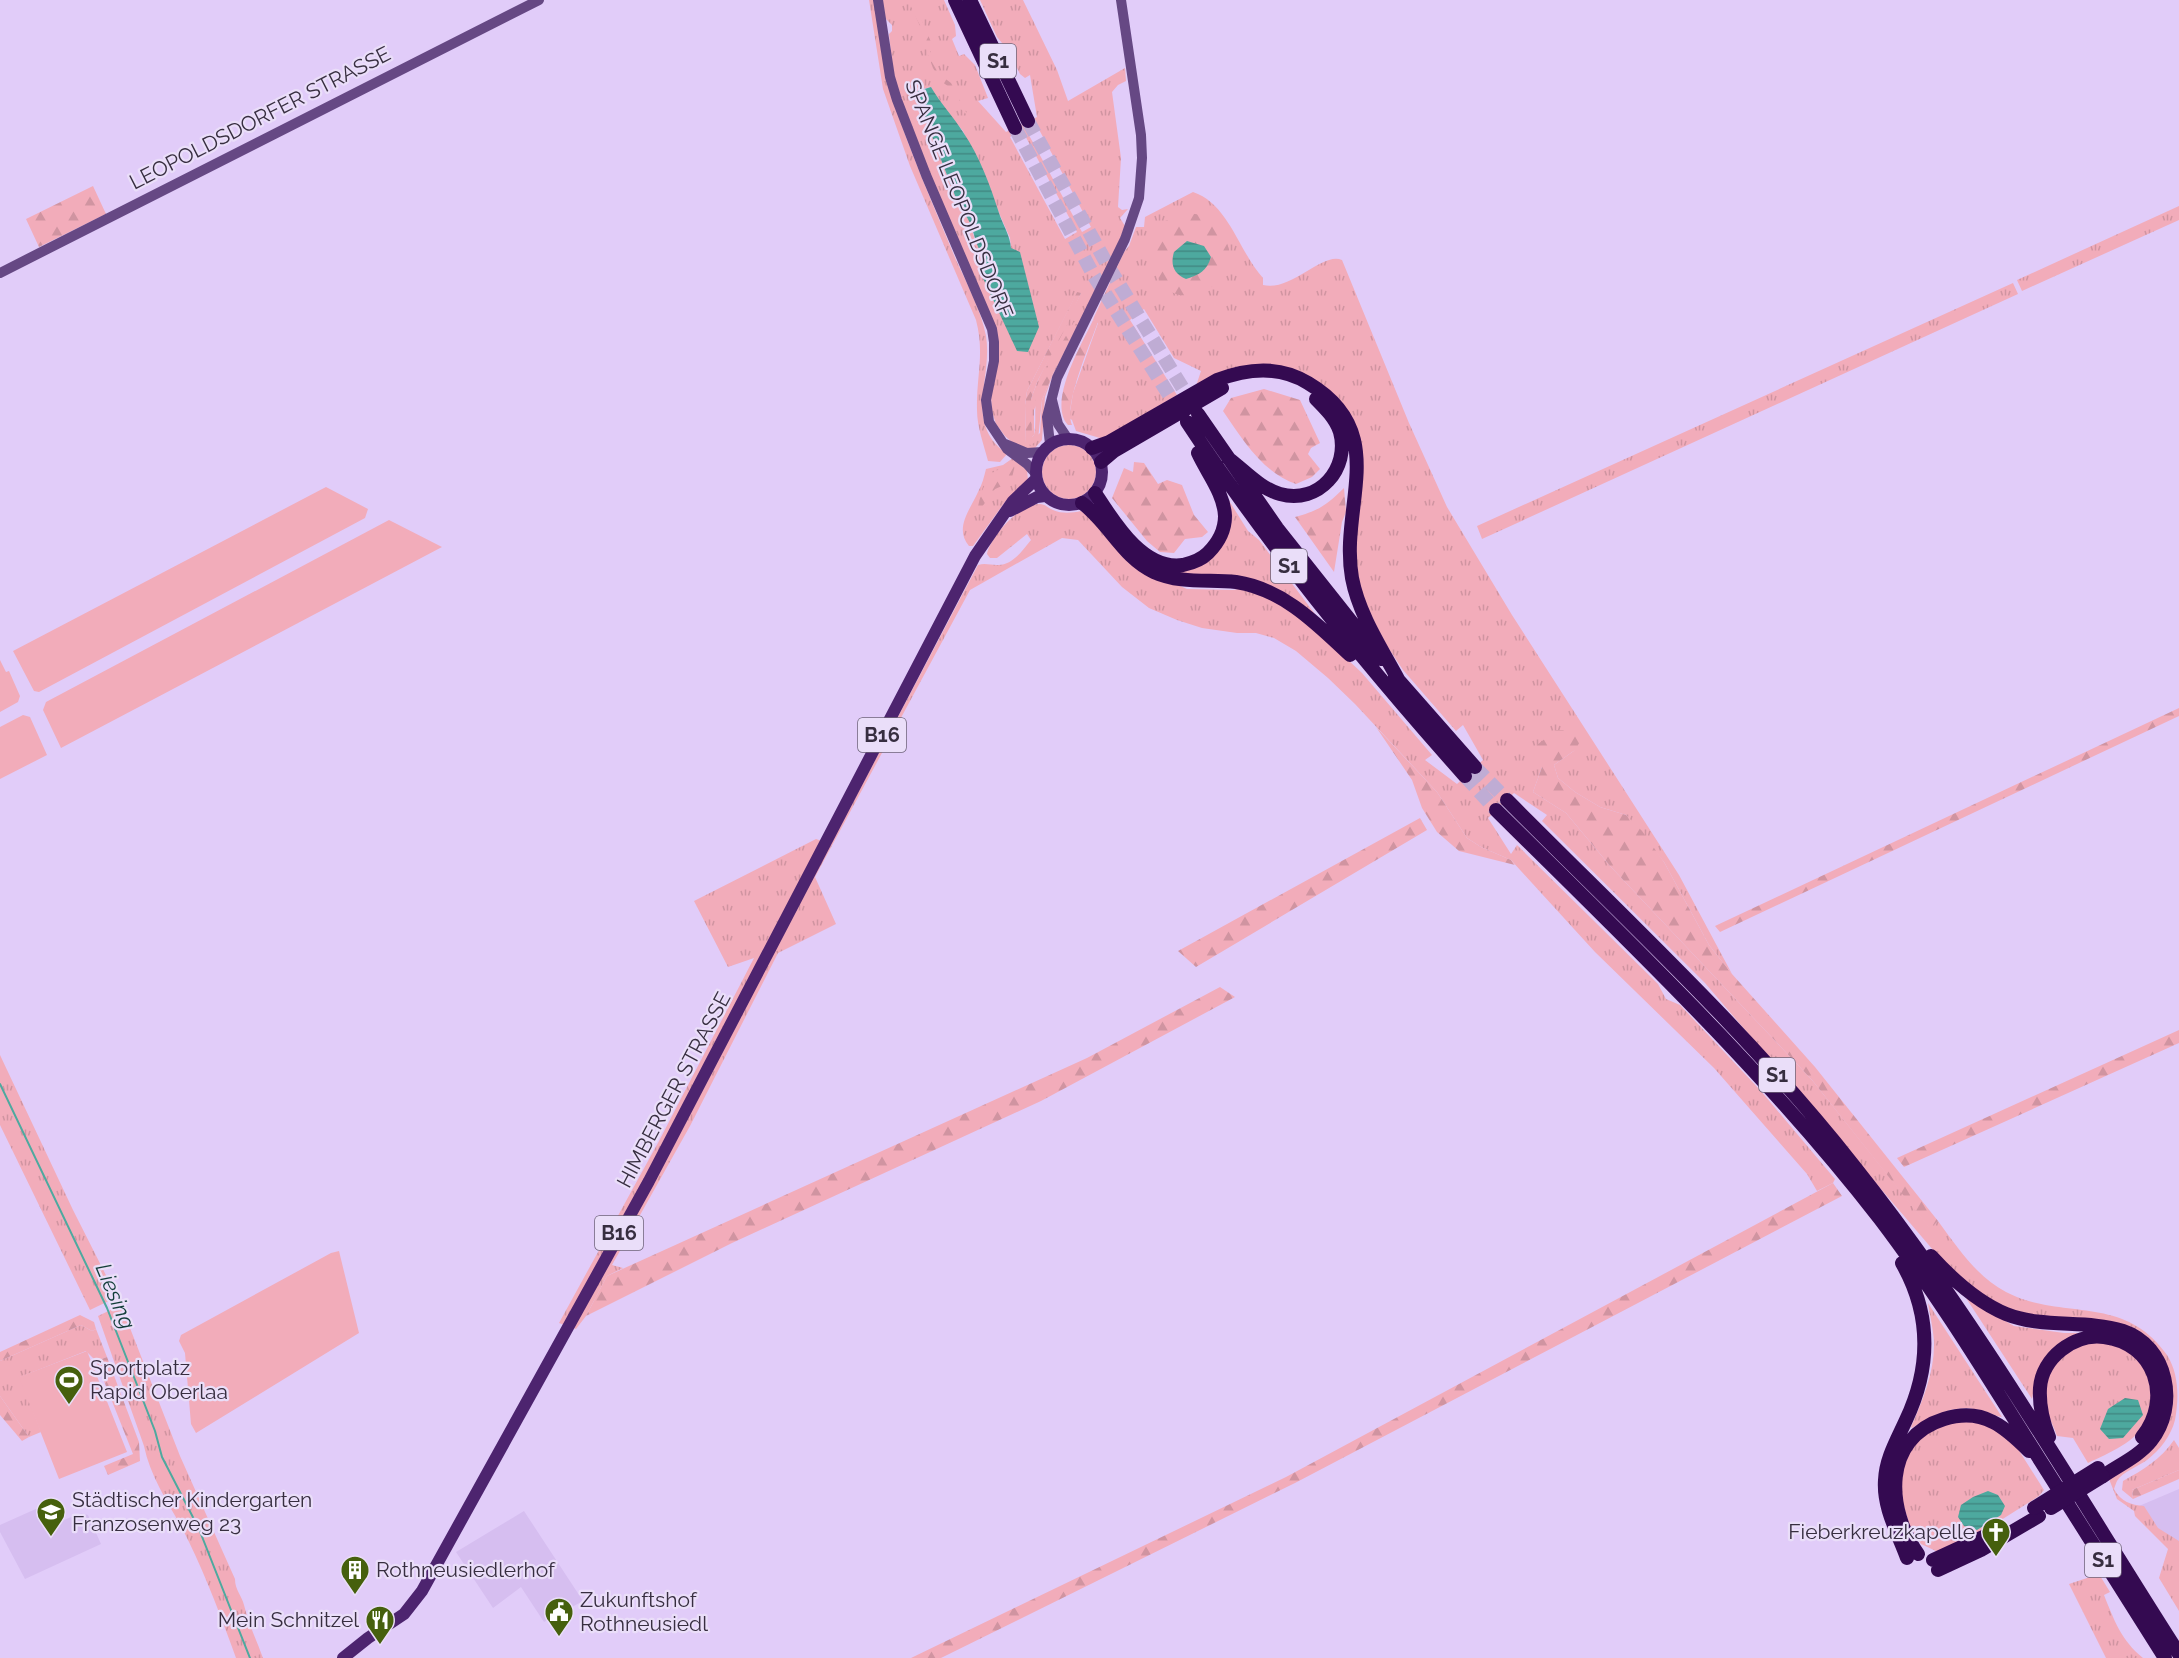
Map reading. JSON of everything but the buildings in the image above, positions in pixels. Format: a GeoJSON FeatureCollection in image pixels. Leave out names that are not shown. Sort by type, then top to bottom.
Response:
{"type":"FeatureCollection","features":[{"type":"Feature","properties":{"kind":"highway","name":"S1"},"geometry":{"type":"LineString","coordinates":[[955,0],[1021,124],[970,0]]}},
{"type":"Feature","properties":{"kind":"highway"},"geometry":{"type":"LineString","coordinates":[[1092,448],[1108,442],[1217,380],[1236,373],[1255,370],[1276,371],[1300,378],[1321,391],[1337,407],[1349,424],[1355,442],[1358,477],[1349,537],[1352,579],[1364,613],[1399,681]]}},
{"type":"Feature","properties":{"kind":"highway"},"geometry":{"type":"LineString","coordinates":[[1101,462],[1114,451],[1221,389],[1238,382],[1256,379],[1275,380],[1296,387],[1315,398],[1330,413],[1339,429],[1343,446],[1340,464],[1331,479],[1306,495],[1292,497],[1278,494],[1263,486],[1228,458]]}},
{"type":"Feature","properties":{"kind":"highway","name":"S1"},"geometry":{"type":"LineString","coordinates":[[1193,423],[1228,458],[1277,528],[1470,772],[1392,694],[1316,602],[1258,525],[1193,423]]}},
{"type":"Feature","properties":{"kind":"highway"},"geometry":{"type":"LineString","coordinates":[[1095,493],[1135,546],[1148,557],[1160,564],[1175,566],[1191,564],[1204,557],[1214,547],[1222,533],[1225,517],[1219,493],[1199,454],[1193,423]]}},
{"type":"Feature","properties":{"kind":"highway"},"geometry":{"type":"LineString","coordinates":[[1082,503],[1094,512],[1134,559],[1156,573],[1174,579],[1255,585],[1275,594],[1309,618],[1392,694]]}},
{"type":"Feature","properties":{"kind":"highway","name":"S1"},"geometry":{"type":"LineString","coordinates":[[2165,1658],[1955,1326],[1881,1221],[1778,1096],[1501,805],[1688,982],[1788,1087],[1854,1164],[1907,1234],[1991,1356],[2179,1654]]}},
{"type":"Feature","properties":{"kind":"highway"},"geometry":{"type":"LineString","coordinates":[[1881,1221],[1912,1283],[1921,1308],[1925,1336],[1920,1386],[1907,1420],[1891,1451],[1885,1479],[1888,1508],[1912,1556],[1894,1488],[1896,1467],[1904,1449],[1926,1426],[1951,1416],[1969,1415],[1983,1418],[2006,1430],[2044,1465]]}},
{"type":"Feature","properties":{"kind":"highway"},"geometry":{"type":"LineString","coordinates":[[1907,1234],[1966,1289],[1987,1305],[2007,1314],[2032,1322],[2099,1326],[2134,1336],[2153,1354],[2165,1378],[2168,1391],[2162,1424],[2150,1442],[2140,1451],[2100,1472],[2036,1512],[1982,1550],[1936,1565]]}},
{"type":"Feature","properties":{"kind":"highway"},"geometry":{"type":"LineString","coordinates":[[2066,1475],[2043,1419],[2040,1403],[2042,1377],[2048,1365],[2066,1346],[2088,1337],[2104,1336],[2119,1340],[2144,1358],[2152,1370],[2159,1394],[2156,1412],[2149,1428],[2141,1438],[2100,1472]]}},
{"type":"Feature","properties":{"kind":"main road","name":"LEOPOLDSDORFER STRASSE"},"geometry":{"type":"LineString","coordinates":[[0,273],[539,0]]}},
{"type":"Feature","properties":{"kind":"main road","name":"SPANGE LEOPOLDSDORF"},"geometry":{"type":"LineString","coordinates":[[878,0],[890,77],[897,100],[930,186],[992,329],[994,361],[986,411],[995,434],[1013,455],[1027,464],[1036,477]]}},
{"type":"Feature","properties":{"kind":"main road"},"geometry":{"type":"LineString","coordinates":[[1003,443],[1027,453],[1046,448],[1068,438],[1078,440],[1092,448],[1101,462],[1102,478],[1095,493],[1082,503],[1063,505],[1045,496],[1036,477],[1037,459],[1046,448],[1047,417],[1057,378],[1125,239],[1139,198],[1142,169],[1141,135],[1121,0]]}},
{"type":"Feature","properties":{"kind":"main road"},"geometry":{"type":"LineString","coordinates":[[1052,400],[1058,423],[1068,438]]}},
{"type":"Feature","properties":{"kind":"main road","name":"HIMBERGER STRASSE"},"geometry":{"type":"LineString","coordinates":[[343,1658],[404,1614],[422,1591],[649,1181],[975,556],[1013,501],[1036,477]]}},
{"type":"Feature","properties":{"kind":"main road","name":"HIMBERGER STRASSE"},"geometry":{"type":"LineString","coordinates":[[1006,513],[1032,499],[1045,496]]}},
{"type":"Feature","properties":{"kind":"shaded area"},"geometry":{"type":"Polygon","coordinates":[[[931,87],[975,151],[1008,234],[1011,248],[1020,252],[1039,327],[1028,352],[1017,351],[981,274],[986,258],[980,251],[970,223],[959,206],[916,95],[918,91],[931,87]]]}},
{"type":"Feature","properties":{"kind":"shaded area"},"geometry":{"type":"Polygon","coordinates":[[[1187,241],[1204,246],[1211,257],[1202,272],[1186,279],[1176,272],[1172,261],[1174,252],[1187,241]]]}},
{"type":"Feature","properties":{"kind":"shaded area"},"geometry":{"type":"Polygon","coordinates":[[[2125,1398],[2138,1400],[2143,1415],[2123,1438],[2109,1439],[2100,1429],[2108,1409],[2125,1398]]]}},
{"type":"Feature","properties":{"kind":"shaded area"},"geometry":{"type":"Polygon","coordinates":[[[2179,1489],[2179,1548],[2158,1536],[2139,1506],[2179,1489]]]}},
{"type":"Feature","properties":{"kind":"shaded area"},"geometry":{"type":"Polygon","coordinates":[[[1988,1491],[1998,1495],[2005,1506],[2001,1515],[1977,1530],[1964,1526],[1958,1517],[1961,1505],[1988,1491]]]}},
{"type":"Feature","properties":{"kind":"shaded area","name":"Städtischer Kindergarten Franzosenweg 23"},"geometry":{"type":"Polygon","coordinates":[[[38,1508],[47,1527],[81,1513],[88,1515],[101,1544],[25,1579],[0,1532],[0,1525],[38,1508]]]}},
{"type":"Feature","properties":{"kind":"shaded area"},"geometry":{"type":"Polygon","coordinates":[[[524,1511],[583,1601],[544,1622],[521,1587],[493,1608],[456,1552],[524,1511]]]}},
{"type":"Feature","properties":{"kind":"green space"},"geometry":{"type":"Polygon","coordinates":[[[869,0],[874,0],[889,76],[904,132],[984,326],[987,352],[983,414],[986,429],[994,442],[1007,454],[1000,462],[988,461],[978,423],[980,344],[976,320],[910,166],[883,89],[869,0]]]}},
{"type":"Feature","properties":{"kind":"green space"},"geometry":{"type":"Polygon","coordinates":[[[882,0],[944,0],[955,25],[956,36],[952,39],[959,56],[964,54],[975,65],[988,98],[978,101],[1006,132],[1037,117],[1030,75],[1025,78],[1020,74],[1007,49],[997,37],[980,0],[1023,0],[1057,70],[1068,101],[1125,68],[1126,81],[1112,92],[1121,158],[1118,207],[1122,210],[1128,209],[1120,218],[1125,226],[1116,249],[1052,377],[1045,397],[1042,440],[1035,448],[1026,449],[1014,444],[996,424],[991,397],[999,352],[901,101],[893,72],[889,34],[892,31],[892,25],[885,18],[882,0]],[[931,87],[918,90],[916,95],[959,206],[969,220],[975,240],[1011,248],[1010,238],[963,131],[939,103],[931,87]],[[1035,122],[1025,128],[1082,232],[1091,227],[1035,122]],[[1022,130],[1010,137],[1065,239],[1077,232],[1022,130]],[[1077,293],[1027,391],[1026,444],[1040,433],[1042,400],[1074,322],[1034,410],[1034,435],[1031,438],[1031,399],[1081,293],[1077,293]]]}},
{"type":"Feature","properties":{"kind":"green space"},"geometry":{"type":"Polygon","coordinates":[[[908,0],[913,0],[931,42],[930,51],[939,74],[951,83],[968,116],[959,107],[949,87],[941,81],[933,68],[927,52],[926,39],[908,0]]]}},
{"type":"Feature","properties":{"kind":"green space"},"geometry":{"type":"Polygon","coordinates":[[[93,186],[106,214],[39,247],[26,219],[93,186]]]}},
{"type":"Feature","properties":{"kind":"green space"},"geometry":{"type":"Polygon","coordinates":[[[1193,192],[1205,198],[1225,218],[1263,278],[1263,285],[1274,286],[1284,283],[1326,261],[1342,260],[1409,423],[1447,507],[1512,615],[1679,875],[1732,974],[1709,945],[1664,862],[1626,815],[1600,807],[1575,792],[1558,778],[1554,765],[1575,750],[1542,767],[1533,792],[1566,813],[1611,867],[1812,1080],[1930,1228],[1938,1221],[1968,1261],[1986,1278],[2006,1292],[2027,1300],[2112,1315],[2131,1323],[2150,1336],[2167,1355],[2174,1370],[2177,1386],[2173,1426],[2168,1437],[2156,1452],[2123,1475],[2117,1481],[2114,1489],[2127,1502],[2144,1506],[2158,1528],[2179,1541],[2179,1611],[2159,1578],[2168,1549],[2135,1516],[2134,1511],[2117,1499],[2109,1479],[2168,1422],[2173,1392],[2169,1374],[2155,1348],[2025,1314],[2000,1305],[1973,1290],[1951,1271],[1705,983],[1542,821],[1547,815],[1514,793],[1488,818],[1511,854],[1517,845],[1658,984],[1666,999],[1680,1005],[1760,1090],[1835,1179],[1833,1183],[1817,1191],[1807,1174],[1714,1068],[1595,952],[1511,860],[1467,838],[1437,792],[1328,678],[1296,651],[1274,638],[1256,633],[1202,628],[1149,608],[1122,587],[1078,540],[1062,538],[970,590],[815,877],[836,924],[778,953],[690,1126],[612,1265],[623,1268],[607,1276],[586,1316],[576,1329],[559,1323],[659,1141],[754,958],[728,967],[694,901],[816,839],[831,844],[978,565],[1007,563],[1016,557],[1031,540],[1027,534],[997,558],[990,558],[987,554],[1000,530],[1024,509],[1040,504],[1060,512],[1081,511],[1178,585],[1187,589],[1245,588],[1280,601],[1362,673],[1432,755],[1425,760],[1457,784],[1483,760],[1463,725],[1456,731],[1403,670],[1387,646],[1360,595],[1353,553],[1363,465],[1360,442],[1352,422],[1285,368],[1196,386],[1201,371],[1174,358],[1144,309],[1130,320],[1177,395],[1107,437],[1100,438],[1076,431],[1069,418],[1073,393],[1098,323],[1093,320],[1094,317],[1136,227],[1144,227],[1145,217],[1193,192]]]}},
{"type":"Feature","properties":{"kind":"green space"},"geometry":{"type":"Polygon","coordinates":[[[2179,206],[2179,220],[2022,291],[2017,280],[2179,206]]]}},
{"type":"Feature","properties":{"kind":"green space"},"geometry":{"type":"Polygon","coordinates":[[[1186,213],[1212,220],[1223,235],[1229,250],[1228,264],[1222,277],[1212,287],[1186,296],[1173,293],[1162,284],[1156,272],[1154,250],[1155,230],[1165,221],[1186,213]]]}},
{"type":"Feature","properties":{"kind":"green space"},"geometry":{"type":"Polygon","coordinates":[[[2013,283],[2018,294],[1482,539],[1477,526],[2013,283]]]}},
{"type":"Feature","properties":{"kind":"green space"},"geometry":{"type":"Polygon","coordinates":[[[1077,292],[1081,293],[1031,399],[1032,437],[1035,429],[1035,406],[1041,380],[1074,322],[1078,325],[1057,364],[1042,400],[1038,440],[1031,445],[1026,444],[1027,391],[1077,292]]]}},
{"type":"Feature","properties":{"kind":"green space"},"geometry":{"type":"Polygon","coordinates":[[[1093,320],[1098,322],[1074,390],[1070,416],[1072,425],[1068,425],[1063,415],[1064,388],[1068,373],[1093,320]]]}},
{"type":"Feature","properties":{"kind":"green space"},"geometry":{"type":"Polygon","coordinates":[[[1264,389],[1300,400],[1320,443],[1311,448],[1308,454],[1320,469],[1312,477],[1296,484],[1273,472],[1254,454],[1223,411],[1231,398],[1264,389]]]}},
{"type":"Feature","properties":{"kind":"green space"},"geometry":{"type":"Polygon","coordinates":[[[1064,445],[1074,445],[1084,449],[1092,457],[1096,472],[1092,487],[1084,495],[1074,499],[1064,499],[1054,495],[1046,487],[1042,477],[1042,467],[1046,457],[1054,449],[1064,445]]]}},
{"type":"Feature","properties":{"kind":"green space"},"geometry":{"type":"Polygon","coordinates":[[[1013,458],[1027,470],[1028,480],[1005,502],[973,546],[969,546],[965,539],[963,526],[981,487],[986,469],[1003,465],[1013,458]]]}},
{"type":"Feature","properties":{"kind":"green space"},"geometry":{"type":"Polygon","coordinates":[[[1134,462],[1144,463],[1158,484],[1167,480],[1182,485],[1194,515],[1208,532],[1202,537],[1185,539],[1174,553],[1160,552],[1147,541],[1112,498],[1124,468],[1133,472],[1134,462]]]}},
{"type":"Feature","properties":{"kind":"green space"},"geometry":{"type":"Polygon","coordinates":[[[1011,463],[1015,465],[1011,482],[995,489],[977,511],[981,493],[990,474],[1011,463]]]}},
{"type":"Feature","properties":{"kind":"green space"},"geometry":{"type":"Polygon","coordinates":[[[326,487],[368,509],[365,518],[39,692],[34,691],[13,651],[326,487]]]}},
{"type":"Feature","properties":{"kind":"green space"},"geometry":{"type":"Polygon","coordinates":[[[1344,488],[1346,512],[1342,522],[1334,572],[1295,517],[1322,507],[1344,488]]]}},
{"type":"Feature","properties":{"kind":"green space"},"geometry":{"type":"Polygon","coordinates":[[[1228,499],[1248,531],[1259,540],[1320,623],[1291,601],[1259,585],[1235,580],[1178,576],[1156,570],[1132,552],[1097,509],[1091,506],[1095,503],[1139,556],[1160,567],[1173,569],[1198,564],[1217,548],[1228,523],[1225,501],[1228,499]]]}},
{"type":"Feature","properties":{"kind":"green space"},"geometry":{"type":"Polygon","coordinates":[[[389,520],[442,547],[61,748],[43,710],[46,702],[389,520]]]}},
{"type":"Feature","properties":{"kind":"green space"},"geometry":{"type":"Polygon","coordinates":[[[0,660],[6,672],[9,671],[20,696],[18,702],[0,712],[0,660]]]}},
{"type":"Feature","properties":{"kind":"green space"},"geometry":{"type":"Polygon","coordinates":[[[2179,708],[2179,716],[1720,932],[1715,926],[2179,708]]]}},
{"type":"Feature","properties":{"kind":"green space"},"geometry":{"type":"Polygon","coordinates":[[[23,715],[30,717],[47,755],[0,779],[0,727],[23,715]]]}},
{"type":"Feature","properties":{"kind":"green space"},"geometry":{"type":"Polygon","coordinates":[[[1376,727],[1437,792],[1467,838],[1511,860],[1515,865],[1459,851],[1437,832],[1422,808],[1412,780],[1376,727]]]}},
{"type":"Feature","properties":{"kind":"green space"},"geometry":{"type":"Polygon","coordinates":[[[1556,730],[1571,730],[1581,740],[1575,750],[1554,765],[1558,778],[1575,792],[1600,807],[1626,815],[1642,831],[1664,862],[1709,945],[1815,1067],[1938,1221],[1930,1229],[1812,1080],[1611,867],[1566,813],[1533,792],[1542,767],[1537,745],[1556,730]]]}},
{"type":"Feature","properties":{"kind":"green space"},"geometry":{"type":"Polygon","coordinates":[[[1420,818],[1427,830],[1196,967],[1178,951],[1420,818]]]}},
{"type":"Feature","properties":{"kind":"green space"},"geometry":{"type":"Polygon","coordinates":[[[1220,987],[1235,997],[1041,1101],[732,1243],[586,1316],[607,1276],[1087,1058],[1220,987]]]}},
{"type":"Feature","properties":{"kind":"green space"},"geometry":{"type":"Polygon","coordinates":[[[2179,1030],[2179,1043],[1904,1167],[1897,1158],[2179,1030]]]}},
{"type":"Feature","properties":{"kind":"green space"},"geometry":{"type":"Polygon","coordinates":[[[0,1055],[117,1297],[90,1310],[0,1125],[0,1055]]]}},
{"type":"Feature","properties":{"kind":"green space"},"geometry":{"type":"Polygon","coordinates":[[[1833,1183],[1842,1196],[1295,1483],[941,1658],[911,1658],[1286,1477],[1833,1183]]]}},
{"type":"Feature","properties":{"kind":"green space"},"geometry":{"type":"Polygon","coordinates":[[[339,1251],[359,1333],[196,1433],[191,1424],[185,1353],[179,1341],[181,1335],[331,1253],[339,1251]]]}},
{"type":"Feature","properties":{"kind":"green space"},"geometry":{"type":"Polygon","coordinates":[[[1966,1298],[2014,1326],[2079,1333],[2058,1345],[2045,1358],[2037,1375],[2032,1399],[1966,1298]]]}},
{"type":"Feature","properties":{"kind":"green space"},"geometry":{"type":"Polygon","coordinates":[[[1928,1303],[2002,1417],[1961,1408],[1944,1412],[1911,1427],[1924,1396],[1933,1363],[1934,1341],[1928,1303]]]}},
{"type":"Feature","properties":{"kind":"green space"},"geometry":{"type":"Polygon","coordinates":[[[121,1305],[180,1456],[235,1579],[263,1658],[236,1658],[196,1556],[147,1459],[98,1316],[121,1305]]]}},
{"type":"Feature","properties":{"kind":"green space"},"geometry":{"type":"Polygon","coordinates":[[[80,1315],[94,1322],[96,1329],[92,1331],[81,1325],[0,1361],[0,1352],[80,1315]]]}},
{"type":"Feature","properties":{"kind":"green space"},"geometry":{"type":"Polygon","coordinates":[[[81,1325],[92,1331],[96,1329],[107,1357],[96,1361],[86,1351],[20,1377],[41,1432],[29,1437],[0,1396],[0,1361],[81,1325]]]}},
{"type":"Feature","properties":{"kind":"green space"},"geometry":{"type":"Polygon","coordinates":[[[2091,1342],[2116,1346],[2136,1358],[2148,1376],[2151,1401],[2148,1420],[2137,1435],[2088,1463],[2073,1438],[2057,1436],[2046,1409],[2044,1397],[2049,1376],[2061,1358],[2091,1342]]]}},
{"type":"Feature","properties":{"kind":"green space","name":"Sportplatz Rapid Oberlaa"},"geometry":{"type":"Polygon","coordinates":[[[87,1351],[127,1452],[59,1479],[19,1377],[87,1351]]]}},
{"type":"Feature","properties":{"kind":"green space"},"geometry":{"type":"Polygon","coordinates":[[[107,1357],[139,1442],[140,1461],[108,1475],[104,1466],[133,1454],[96,1361],[107,1357]]]}},
{"type":"Feature","properties":{"kind":"green space"},"geometry":{"type":"Polygon","coordinates":[[[0,1396],[29,1437],[22,1441],[0,1415],[0,1396]]]}},
{"type":"Feature","properties":{"kind":"green space"},"geometry":{"type":"Polygon","coordinates":[[[1966,1420],[1991,1426],[2018,1449],[2044,1490],[2039,1496],[1990,1527],[1938,1552],[1921,1544],[1910,1526],[1900,1495],[1901,1471],[1908,1452],[1925,1434],[1941,1423],[1966,1420]]]}},
{"type":"Feature","properties":{"kind":"green space"},"geometry":{"type":"Polygon","coordinates":[[[2174,1440],[2179,1448],[2179,1470],[2132,1490],[2133,1499],[2122,1490],[2123,1481],[2151,1464],[2174,1440]]]}},
{"type":"Feature","properties":{"kind":"green space"},"geometry":{"type":"Polygon","coordinates":[[[2179,1470],[2179,1479],[2133,1499],[2132,1490],[2179,1470]]]}},
{"type":"Feature","properties":{"kind":"green space"},"geometry":{"type":"Polygon","coordinates":[[[2099,1574],[2110,1592],[2104,1595],[2119,1629],[2129,1644],[2143,1658],[2106,1658],[2069,1584],[2099,1574]]]}},
{"type":"Feature","properties":{"kind":"waterway","name":"Liesing"},"geometry":{"type":"LineString","coordinates":[[0,1084],[107,1308],[155,1431],[162,1457],[199,1529],[250,1658]]}},
{"type":"Feature","properties":{"kind":"tunnel"},"geometry":{"type":"LineString","coordinates":[[1028,121],[1108,266],[1193,405]]}},
{"type":"Feature","properties":{"kind":"tunnel"},"geometry":{"type":"LineString","coordinates":[[1015,128],[1094,276],[1181,414]]}},
{"type":"Feature","properties":{"kind":"tunnel"},"geometry":{"type":"LineString","coordinates":[[1475,767],[1507,800]]}},
{"type":"Feature","properties":{"kind":"tunnel"},"geometry":{"type":"LineString","coordinates":[[1465,776],[1496,810]]}},
{"type":"Feature","properties":{"kind":"place","name":"Sportplatz Rapid Oberlaa"},"geometry":{"type":"Point","coordinates":[69,1406]}},
{"type":"Feature","properties":{"kind":"place","name":"Städtischer Kindergarten Franzosenweg 23"},"geometry":{"type":"Point","coordinates":[51,1538]}},
{"type":"Feature","properties":{"kind":"place","name":"Fieberkreuzkapelle"},"geometry":{"type":"Point","coordinates":[1996,1558]}},
{"type":"Feature","properties":{"kind":"place","name":"Rothneusiedlerhof"},"geometry":{"type":"Point","coordinates":[355,1596]}},
{"type":"Feature","properties":{"kind":"place","name":"Zukunftshof Rothneusiedl"},"geometry":{"type":"Point","coordinates":[559,1638]}},
{"type":"Feature","properties":{"kind":"place","name":"Mein Schnitzel"},"geometry":{"type":"Point","coordinates":[380,1646]}}]}
